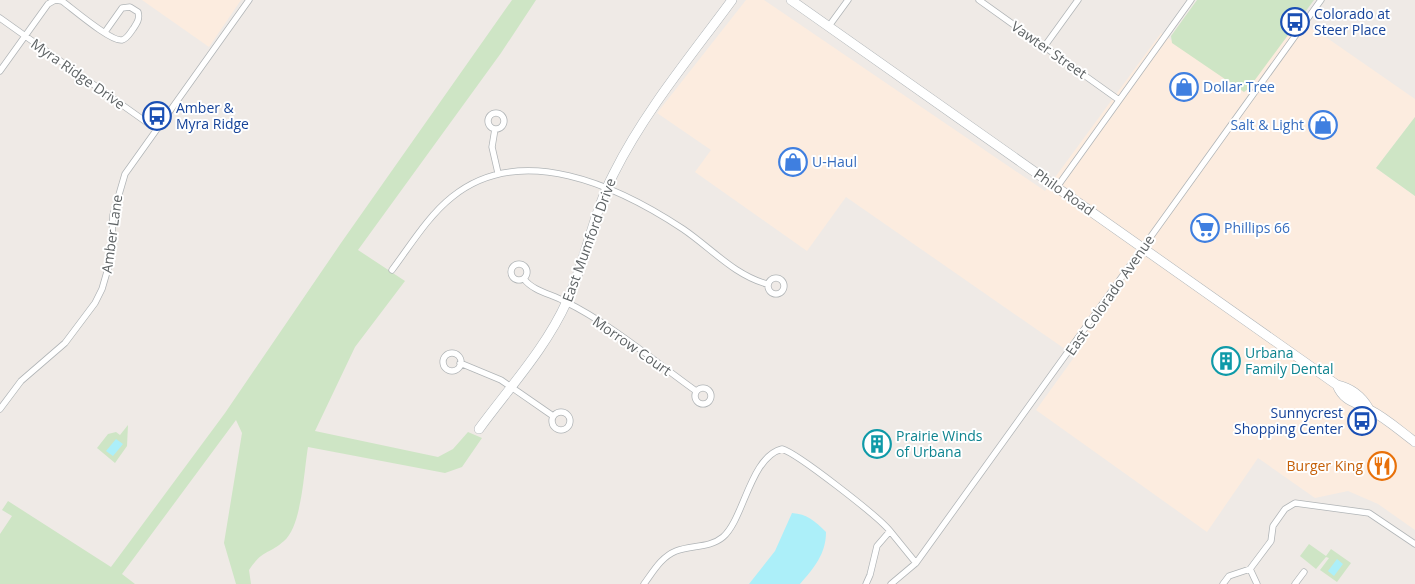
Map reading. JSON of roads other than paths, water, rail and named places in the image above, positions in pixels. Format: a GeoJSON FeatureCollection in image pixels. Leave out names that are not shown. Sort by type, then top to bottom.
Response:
{"type":"FeatureCollection","features":[{"type":"Feature","properties":{"kind":"main road","name":"East Mumford Drive"},"geometry":{"type":"LineString","coordinates":[[479,430],[549,334],[567,302],[606,189],[641,126],[732,0]]}},
{"type":"Feature","properties":{"kind":"main road","name":"Philo Road"},"geometry":{"type":"LineString","coordinates":[[791,0],[1337,385],[1346,387],[1364,400],[1369,409],[1415,442]]}},
{"type":"Feature","properties":{"kind":"street"},"geometry":{"type":"LineString","coordinates":[[0,70],[48,4],[56,0],[62,1],[114,39],[124,39],[137,23],[138,12],[130,7],[122,8],[105,32]]}},
{"type":"Feature","properties":{"kind":"street","name":"Amber Lane"},"geometry":{"type":"LineString","coordinates":[[0,409],[21,381],[65,343],[95,303],[102,288],[111,258],[113,215],[119,188],[131,164],[248,0]]}},
{"type":"Feature","properties":{"kind":"street"},"geometry":{"type":"LineString","coordinates":[[829,26],[848,0]]}},
{"type":"Feature","properties":{"kind":"street","name":"Vawter Street"},"geometry":{"type":"LineString","coordinates":[[979,0],[1120,100]]}},
{"type":"Feature","properties":{"kind":"street"},"geometry":{"type":"LineString","coordinates":[[1044,47],[1078,0]]}},
{"type":"Feature","properties":{"kind":"street"},"geometry":{"type":"LineString","coordinates":[[1057,187],[1192,0]]}},
{"type":"Feature","properties":{"kind":"street","name":"East Colorado Avenue"},"geometry":{"type":"LineString","coordinates":[[891,584],[916,563],[1321,0]]}},
{"type":"Feature","properties":{"kind":"street","name":"Myra Ridge Drive"},"geometry":{"type":"LineString","coordinates":[[0,18],[156,129]]}},
{"type":"Feature","properties":{"kind":"street"},"geometry":{"type":"LineString","coordinates":[[495,129],[492,147],[498,173]]}},
{"type":"Feature","properties":{"kind":"street"},"geometry":{"type":"LineString","coordinates":[[392,270],[438,210],[451,197],[477,180],[514,170],[539,171],[606,189],[673,222],[740,273],[767,284]]}},
{"type":"Feature","properties":{"kind":"street","name":"Morrow Court"},"geometry":{"type":"LineString","coordinates":[[524,279],[533,287],[567,302],[600,322],[696,391]]}},
{"type":"Feature","properties":{"kind":"street"},"geometry":{"type":"LineString","coordinates":[[460,364],[486,372],[511,386],[553,416]]}},
{"type":"Feature","properties":{"kind":"street"},"geometry":{"type":"LineString","coordinates":[[644,584],[667,556],[675,551],[713,542],[728,532],[753,480],[772,454],[782,449],[842,490],[882,521],[916,563]]}},
{"type":"Feature","properties":{"kind":"street"},"geometry":{"type":"LineString","coordinates":[[1223,584],[1229,576],[1250,569],[1271,541],[1272,526],[1285,509],[1296,503],[1369,513],[1415,544]]}},
{"type":"Feature","properties":{"kind":"street"},"geometry":{"type":"LineString","coordinates":[[866,584],[877,546],[890,531]]}},
{"type":"Feature","properties":{"kind":"street"},"geometry":{"type":"LineString","coordinates":[[1250,569],[1257,584]]}},
{"type":"Feature","properties":{"kind":"street"},"geometry":{"type":"LineString","coordinates":[[1295,584],[1304,572]]}},
{"type":"Feature","properties":{"kind":"water"},"geometry":{"type":"Polygon","coordinates":[[[116,439],[123,444],[113,456],[106,451],[116,439]]]}},
{"type":"Feature","properties":{"kind":"water"},"geometry":{"type":"Polygon","coordinates":[[[792,513],[810,519],[826,532],[824,547],[818,560],[800,584],[749,584],[775,551],[792,513]]]}},
{"type":"Feature","properties":{"kind":"water"},"geometry":{"type":"Polygon","coordinates":[[[1337,559],[1343,564],[1334,576],[1328,571],[1337,559]]]}},
{"type":"Feature","properties":{"kind":"place","name":"Colorado at Steer Place"},"geometry":{"type":"Point","coordinates":[1295,22]}},
{"type":"Feature","properties":{"kind":"place","name":"Dollar Tree"},"geometry":{"type":"Point","coordinates":[1184,87]}},
{"type":"Feature","properties":{"kind":"place","name":"Amber & Myra Ridge"},"geometry":{"type":"Point","coordinates":[157,116]}},
{"type":"Feature","properties":{"kind":"place","name":"Salt & Light"},"geometry":{"type":"Point","coordinates":[1323,125]}},
{"type":"Feature","properties":{"kind":"place","name":"U-Haul"},"geometry":{"type":"Point","coordinates":[793,162]}},
{"type":"Feature","properties":{"kind":"place","name":"Phillips 66"},"geometry":{"type":"Point","coordinates":[1205,228]}},
{"type":"Feature","properties":{"kind":"place","name":"Urbana Family Dental"},"geometry":{"type":"Point","coordinates":[1226,361]}},
{"type":"Feature","properties":{"kind":"place","name":"Sunnycrest Shopping Center"},"geometry":{"type":"Point","coordinates":[1362,421]}},
{"type":"Feature","properties":{"kind":"place","name":"Prairie Winds of Urbana"},"geometry":{"type":"Point","coordinates":[877,444]}},
{"type":"Feature","properties":{"kind":"place","name":"Burger King"},"geometry":{"type":"Point","coordinates":[1382,466]}}]}
